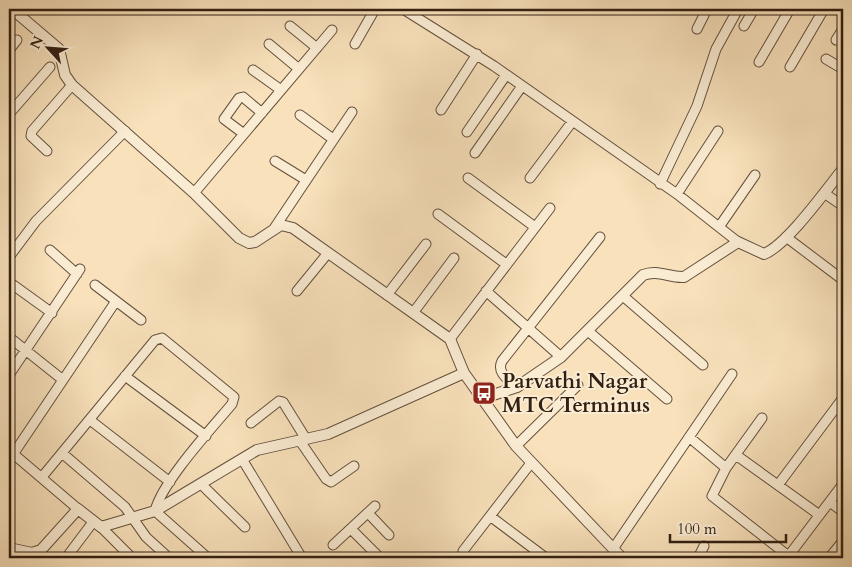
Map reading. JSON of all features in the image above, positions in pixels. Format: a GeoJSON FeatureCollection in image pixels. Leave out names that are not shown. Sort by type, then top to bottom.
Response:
{"type":"FeatureCollection","features":[{"type":"Feature","properties":{"kind":"street"},"geometry":{"type":"LineString","coordinates":[[12,9],[59,50],[65,75],[72,85],[194,193],[244,241],[255,242],[281,225],[293,228],[450,339],[464,373],[516,446],[622,558]]}},
{"type":"Feature","properties":{"kind":"street"},"geometry":{"type":"LineString","coordinates":[[355,44],[375,9]]}},
{"type":"Feature","properties":{"kind":"street"},"geometry":{"type":"LineString","coordinates":[[402,9],[477,54],[676,194],[738,242],[764,254],[786,237],[843,169]]}},
{"type":"Feature","properties":{"kind":"street"},"geometry":{"type":"LineString","coordinates":[[697,29],[706,9]]}},
{"type":"Feature","properties":{"kind":"street"},"geometry":{"type":"LineString","coordinates":[[660,184],[695,113],[716,49],[738,9]]}},
{"type":"Feature","properties":{"kind":"street"},"geometry":{"type":"LineString","coordinates":[[744,26],[754,9]]}},
{"type":"Feature","properties":{"kind":"street"},"geometry":{"type":"LineString","coordinates":[[759,62],[790,9]]}},
{"type":"Feature","properties":{"kind":"street"},"geometry":{"type":"LineString","coordinates":[[790,66],[824,9]]}},
{"type":"Feature","properties":{"kind":"street"},"geometry":{"type":"LineString","coordinates":[[290,26],[317,48]]}},
{"type":"Feature","properties":{"kind":"street"},"geometry":{"type":"LineString","coordinates":[[836,40],[843,29]]}},
{"type":"Feature","properties":{"kind":"street"},"geometry":{"type":"LineString","coordinates":[[194,193],[332,30]]}},
{"type":"Feature","properties":{"kind":"street"},"geometry":{"type":"LineString","coordinates":[[9,50],[18,40]]}},
{"type":"Feature","properties":{"kind":"street"},"geometry":{"type":"LineString","coordinates":[[269,44],[299,69]]}},
{"type":"Feature","properties":{"kind":"street"},"geometry":{"type":"LineString","coordinates":[[441,110],[477,54]]}},
{"type":"Feature","properties":{"kind":"street"},"geometry":{"type":"LineString","coordinates":[[826,59],[843,69]]}},
{"type":"Feature","properties":{"kind":"street"},"geometry":{"type":"LineString","coordinates":[[9,114],[50,67]]}},
{"type":"Feature","properties":{"kind":"street"},"geometry":{"type":"LineString","coordinates":[[254,70],[281,90]]}},
{"type":"Feature","properties":{"kind":"street"},"geometry":{"type":"LineString","coordinates":[[467,132],[506,74]]}},
{"type":"Feature","properties":{"kind":"street"},"geometry":{"type":"LineString","coordinates":[[47,151],[31,136],[32,131],[72,85]]}},
{"type":"Feature","properties":{"kind":"street"},"geometry":{"type":"LineString","coordinates":[[475,153],[522,86]]}},
{"type":"Feature","properties":{"kind":"street"},"geometry":{"type":"LineString","coordinates":[[244,134],[224,119],[239,98],[243,97],[262,112]]}},
{"type":"Feature","properties":{"kind":"street"},"geometry":{"type":"LineString","coordinates":[[275,228],[352,112]]}},
{"type":"Feature","properties":{"kind":"street"},"geometry":{"type":"LineString","coordinates":[[300,115],[333,139]]}},
{"type":"Feature","properties":{"kind":"street"},"geometry":{"type":"LineString","coordinates":[[530,178],[572,122]]}},
{"type":"Feature","properties":{"kind":"street"},"geometry":{"type":"LineString","coordinates":[[9,257],[36,221],[125,131]]}},
{"type":"Feature","properties":{"kind":"street"},"geometry":{"type":"LineString","coordinates":[[676,194],[718,131]]}},
{"type":"Feature","properties":{"kind":"street"},"geometry":{"type":"LineString","coordinates":[[276,160],[306,180]]}},
{"type":"Feature","properties":{"kind":"street"},"geometry":{"type":"LineString","coordinates":[[719,227],[755,175]]}},
{"type":"Feature","properties":{"kind":"street"},"geometry":{"type":"LineString","coordinates":[[468,178],[535,227]]}},
{"type":"Feature","properties":{"kind":"street"},"geometry":{"type":"LineString","coordinates":[[824,192],[843,206]]}},
{"type":"Feature","properties":{"kind":"street"},"geometry":{"type":"LineString","coordinates":[[450,339],[550,208]]}},
{"type":"Feature","properties":{"kind":"street"},"geometry":{"type":"LineString","coordinates":[[438,214],[506,264]]}},
{"type":"Feature","properties":{"kind":"street"},"geometry":{"type":"LineString","coordinates":[[517,387],[501,372],[500,366],[600,237]]}},
{"type":"Feature","properties":{"kind":"street"},"geometry":{"type":"LineString","coordinates":[[786,237],[843,280]]}},
{"type":"Feature","properties":{"kind":"street"},"geometry":{"type":"LineString","coordinates":[[481,399],[517,387],[560,357],[643,275],[656,272],[676,278],[684,277],[738,242]]}},
{"type":"Feature","properties":{"kind":"street"},"geometry":{"type":"LineString","coordinates":[[387,294],[426,244]]}},
{"type":"Feature","properties":{"kind":"street"},"geometry":{"type":"LineString","coordinates":[[9,374],[78,272],[50,250]]}},
{"type":"Feature","properties":{"kind":"street"},"geometry":{"type":"LineString","coordinates":[[297,291],[328,253]]}},
{"type":"Feature","properties":{"kind":"street"},"geometry":{"type":"LineString","coordinates":[[413,313],[454,258]]}},
{"type":"Feature","properties":{"kind":"street"},"geometry":{"type":"LineString","coordinates":[[9,282],[52,313]]}},
{"type":"Feature","properties":{"kind":"street"},"geometry":{"type":"LineString","coordinates":[[95,285],[141,320]]}},
{"type":"Feature","properties":{"kind":"street"},"geometry":{"type":"LineString","coordinates":[[486,290],[560,357]]}},
{"type":"Feature","properties":{"kind":"street"},"geometry":{"type":"LineString","coordinates":[[623,296],[703,365]]}},
{"type":"Feature","properties":{"kind":"street"},"geometry":{"type":"LineString","coordinates":[[116,301],[63,380],[11,452],[97,525],[122,555],[132,558]]}},
{"type":"Feature","properties":{"kind":"street"},"geometry":{"type":"LineString","coordinates":[[588,331],[668,399]]}},
{"type":"Feature","properties":{"kind":"street"},"geometry":{"type":"LineString","coordinates":[[9,337],[63,380]]}},
{"type":"Feature","properties":{"kind":"street"},"geometry":{"type":"LineString","coordinates":[[42,478],[155,340],[158,338],[166,340],[234,397],[232,404],[170,482],[158,500],[155,511]]}},
{"type":"Feature","properties":{"kind":"street"},"geometry":{"type":"LineString","coordinates":[[66,558],[97,525],[155,511],[257,450],[328,434],[464,373]]}},
{"type":"Feature","properties":{"kind":"street"},"geometry":{"type":"LineString","coordinates":[[613,549],[732,374]]}},
{"type":"Feature","properties":{"kind":"street"},"geometry":{"type":"LineString","coordinates":[[125,376],[206,436]]}},
{"type":"Feature","properties":{"kind":"street"},"geometry":{"type":"LineString","coordinates":[[516,446],[578,385]]}},
{"type":"Feature","properties":{"kind":"street"},"geometry":{"type":"LineString","coordinates":[[778,484],[843,398]]}},
{"type":"Feature","properties":{"kind":"street"},"geometry":{"type":"LineString","coordinates":[[251,423],[280,401],[283,402],[303,440],[330,482],[354,466]]}},
{"type":"Feature","properties":{"kind":"street"},"geometry":{"type":"LineString","coordinates":[[762,418],[726,468],[712,496],[789,558],[818,514],[830,502],[843,484]]}},
{"type":"Feature","properties":{"kind":"street"},"geometry":{"type":"LineString","coordinates":[[90,420],[170,482]]}},
{"type":"Feature","properties":{"kind":"street"},"geometry":{"type":"LineString","coordinates":[[689,437],[726,468]]}},
{"type":"Feature","properties":{"kind":"street"},"geometry":{"type":"LineString","coordinates":[[62,453],[125,507],[146,537],[169,558]]}},
{"type":"Feature","properties":{"kind":"street"},"geometry":{"type":"LineString","coordinates":[[736,454],[818,514]]}},
{"type":"Feature","properties":{"kind":"street"},"geometry":{"type":"LineString","coordinates":[[242,459],[302,558]]}},
{"type":"Feature","properties":{"kind":"street"},"geometry":{"type":"LineString","coordinates":[[463,558],[463,551],[531,463]]}},
{"type":"Feature","properties":{"kind":"street"},"geometry":{"type":"LineString","coordinates":[[202,484],[245,528]]}},
{"type":"Feature","properties":{"kind":"street"},"geometry":{"type":"LineString","coordinates":[[830,502],[843,512]]}},
{"type":"Feature","properties":{"kind":"street"},"geometry":{"type":"LineString","coordinates":[[333,545],[375,506]]}},
{"type":"Feature","properties":{"kind":"street"},"geometry":{"type":"LineString","coordinates":[[12,552],[32,553],[41,550],[78,509]]}},
{"type":"Feature","properties":{"kind":"street"},"geometry":{"type":"LineString","coordinates":[[155,511],[208,558]]}},
{"type":"Feature","properties":{"kind":"street"},"geometry":{"type":"LineString","coordinates":[[368,513],[389,535]]}},
{"type":"Feature","properties":{"kind":"street"},"geometry":{"type":"LineString","coordinates":[[490,516],[546,558]]}},
{"type":"Feature","properties":{"kind":"street"},"geometry":{"type":"LineString","coordinates":[[351,529],[380,558]]}},
{"type":"Feature","properties":{"kind":"street"},"geometry":{"type":"LineString","coordinates":[[829,558],[843,541]]}},
{"type":"Feature","properties":{"kind":"street"},"geometry":{"type":"LineString","coordinates":[[698,558],[704,546]]}},
{"type":"Feature","properties":{"kind":"place","name":"Parvathi Nagar MTC Terminus"},"geometry":{"type":"Point","coordinates":[484,393]}}]}
